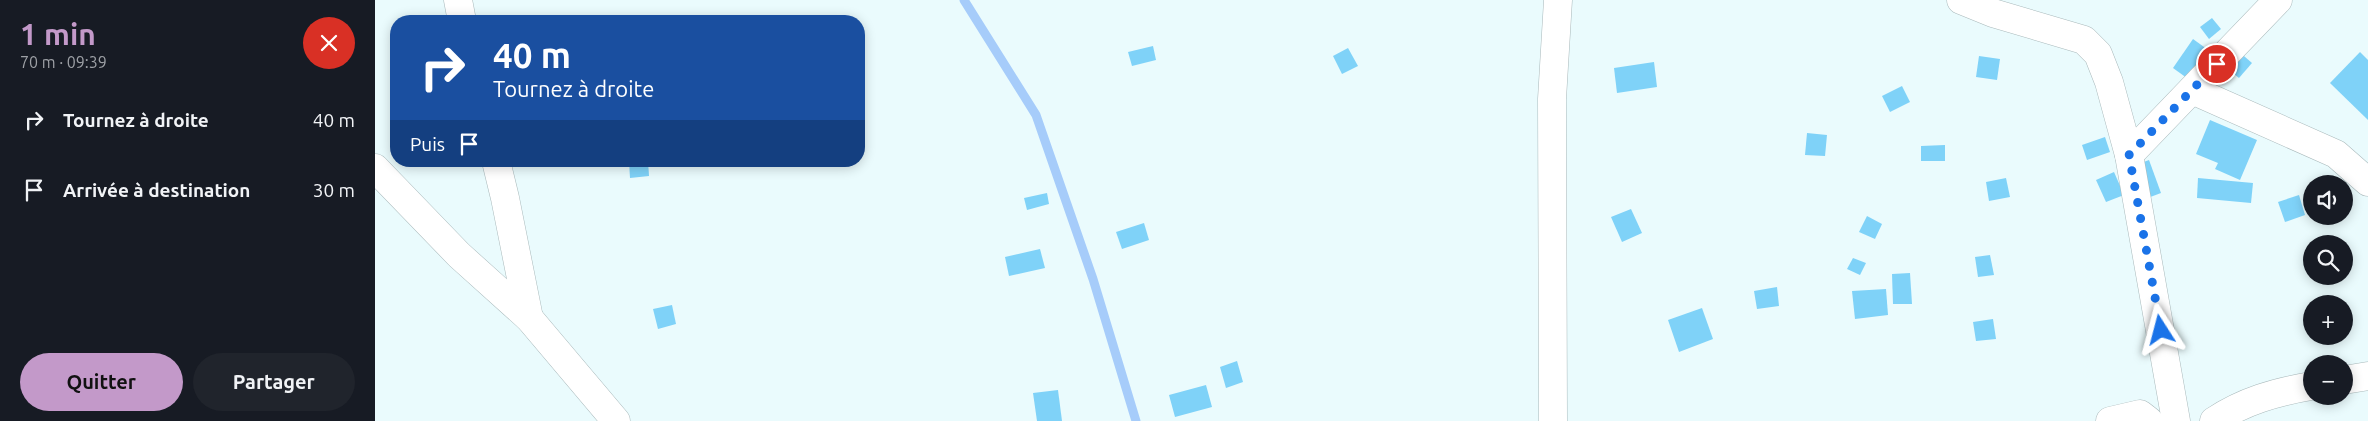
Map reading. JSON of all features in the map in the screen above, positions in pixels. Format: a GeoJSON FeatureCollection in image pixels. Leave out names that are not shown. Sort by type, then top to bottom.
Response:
{"type":"FeatureCollection","features":[{"type":"Feature","properties":{"kind":"street"},"geometry":{"type":"LineString","coordinates":[[458,0],[461,15]]}},
{"type":"Feature","properties":{"kind":"street"},"geometry":{"type":"LineString","coordinates":[[1553,421],[1552,99],[1558,0]]}},
{"type":"Feature","properties":{"kind":"street"},"geometry":{"type":"LineString","coordinates":[[1961,0],[1993,14],[2083,40],[2098,54],[2109,82],[2129,155],[2176,421]]}},
{"type":"Feature","properties":{"kind":"street"},"geometry":{"type":"LineString","coordinates":[[2129,155],[2278,0]]}},
{"type":"Feature","properties":{"kind":"street"},"geometry":{"type":"LineString","coordinates":[[2192,90],[2336,154],[2368,182]]}},
{"type":"Feature","properties":{"kind":"street"},"geometry":{"type":"LineString","coordinates":[[497,167],[529,318]]}},
{"type":"Feature","properties":{"kind":"street"},"geometry":{"type":"LineString","coordinates":[[375,168],[459,255],[529,318],[616,421]]}},
{"type":"Feature","properties":{"kind":"street"},"geometry":{"type":"LineString","coordinates":[[2353,378],[2368,376]]}},
{"type":"Feature","properties":{"kind":"street"},"geometry":{"type":"LineString","coordinates":[[2214,421],[2229,411],[2273,392],[2303,387]]}},
{"type":"Feature","properties":{"kind":"street"},"geometry":{"type":"LineString","coordinates":[[2110,421],[2140,414],[2149,421]]}},
{"type":"Feature","properties":{"kind":"building"},"geometry":{"type":"Polygon","coordinates":[[[2212,18],[2221,29],[2209,39],[2200,27],[2212,18]]]}},
{"type":"Feature","properties":{"kind":"building"},"geometry":{"type":"Polygon","coordinates":[[[2193,39],[2211,52],[2191,81],[2173,68],[2193,39]]]}},
{"type":"Feature","properties":{"kind":"building"},"geometry":{"type":"Polygon","coordinates":[[[1153,46],[1156,60],[1132,66],[1128,52],[1153,46]]]}},
{"type":"Feature","properties":{"kind":"building"},"geometry":{"type":"Polygon","coordinates":[[[1348,48],[1358,66],[1342,74],[1333,56],[1348,48]]]}},
{"type":"Feature","properties":{"kind":"building"},"geometry":{"type":"Polygon","coordinates":[[[2237,50],[2252,63],[2239,78],[2224,66],[2237,50]]]}},
{"type":"Feature","properties":{"kind":"building"},"geometry":{"type":"Polygon","coordinates":[[[2360,52],[2368,60],[2368,120],[2330,83],[2360,52]]]}},
{"type":"Feature","properties":{"kind":"building"},"geometry":{"type":"Polygon","coordinates":[[[1979,56],[2000,59],[1997,80],[1976,77],[1979,56]]]}},
{"type":"Feature","properties":{"kind":"building"},"geometry":{"type":"Polygon","coordinates":[[[1654,62],[1657,87],[1617,93],[1614,68],[1654,62]]]}},
{"type":"Feature","properties":{"kind":"building"},"geometry":{"type":"Polygon","coordinates":[[[1902,86],[1910,102],[1890,112],[1882,96],[1902,86]]]}},
{"type":"Feature","properties":{"kind":"building"},"geometry":{"type":"Polygon","coordinates":[[[2210,120],[2257,140],[2240,180],[2215,169],[2218,163],[2196,154],[2210,120]]]}},
{"type":"Feature","properties":{"kind":"building"},"geometry":{"type":"Polygon","coordinates":[[[1807,133],[1827,135],[1825,156],[1805,155],[1807,133]]]}},
{"type":"Feature","properties":{"kind":"building"},"geometry":{"type":"Polygon","coordinates":[[[2105,137],[2110,152],[2087,160],[2082,145],[2105,137]]]}},
{"type":"Feature","properties":{"kind":"building"},"geometry":{"type":"Polygon","coordinates":[[[1945,145],[1945,161],[1921,161],[1921,146],[1945,145]]]}},
{"type":"Feature","properties":{"kind":"building"},"geometry":{"type":"Polygon","coordinates":[[[2149,160],[2161,193],[2145,199],[2133,166],[2149,160]]]}},
{"type":"Feature","properties":{"kind":"building"},"geometry":{"type":"Polygon","coordinates":[[[629,167],[648,167],[649,176],[630,178],[629,167]]]}},
{"type":"Feature","properties":{"kind":"building"},"geometry":{"type":"Polygon","coordinates":[[[2114,172],[2124,195],[2106,202],[2096,180],[2114,172]]]}},
{"type":"Feature","properties":{"kind":"building"},"geometry":{"type":"Polygon","coordinates":[[[2006,178],[2010,197],[1989,201],[1986,182],[2006,178]]]}},
{"type":"Feature","properties":{"kind":"building"},"geometry":{"type":"Polygon","coordinates":[[[2198,178],[2253,183],[2251,203],[2197,198],[2198,178]]]}},
{"type":"Feature","properties":{"kind":"building"},"geometry":{"type":"Polygon","coordinates":[[[1047,193],[1049,204],[1027,210],[1024,198],[1047,193]]]}},
{"type":"Feature","properties":{"kind":"building"},"geometry":{"type":"Polygon","coordinates":[[[2299,195],[2303,216],[2285,222],[2278,202],[2299,195]]]}},
{"type":"Feature","properties":{"kind":"building"},"geometry":{"type":"Polygon","coordinates":[[[1631,209],[1642,233],[1622,242],[1611,217],[1631,209]]]}},
{"type":"Feature","properties":{"kind":"building"},"geometry":{"type":"Polygon","coordinates":[[[1867,216],[1882,224],[1875,239],[1859,232],[1867,216]]]}},
{"type":"Feature","properties":{"kind":"building"},"geometry":{"type":"Polygon","coordinates":[[[1144,223],[1149,240],[1122,249],[1116,232],[1144,223]]]}},
{"type":"Feature","properties":{"kind":"building"},"geometry":{"type":"Polygon","coordinates":[[[1040,249],[1045,268],[1009,276],[1005,257],[1040,249]]]}},
{"type":"Feature","properties":{"kind":"building"},"geometry":{"type":"Polygon","coordinates":[[[1990,255],[1994,275],[1978,277],[1975,257],[1990,255]]]}},
{"type":"Feature","properties":{"kind":"building"},"geometry":{"type":"Polygon","coordinates":[[[1853,258],[1866,263],[1860,275],[1847,269],[1853,258]]]}},
{"type":"Feature","properties":{"kind":"building"},"geometry":{"type":"Polygon","coordinates":[[[1910,273],[1912,304],[1893,304],[1892,274],[1910,273]]]}},
{"type":"Feature","properties":{"kind":"building"},"geometry":{"type":"Polygon","coordinates":[[[1777,287],[1779,306],[1757,309],[1754,291],[1777,287]]]}},
{"type":"Feature","properties":{"kind":"building"},"geometry":{"type":"Polygon","coordinates":[[[1886,289],[1888,315],[1855,319],[1852,291],[1886,289]]]}},
{"type":"Feature","properties":{"kind":"building"},"geometry":{"type":"Polygon","coordinates":[[[672,305],[676,324],[658,329],[653,309],[672,305]]]}},
{"type":"Feature","properties":{"kind":"building"},"geometry":{"type":"Polygon","coordinates":[[[1702,308],[1713,339],[1679,352],[1668,320],[1702,308]]]}},
{"type":"Feature","properties":{"kind":"building"},"geometry":{"type":"Polygon","coordinates":[[[1993,319],[1996,339],[1976,341],[1973,322],[1993,319]]]}},
{"type":"Feature","properties":{"kind":"building"},"geometry":{"type":"Polygon","coordinates":[[[1237,361],[1243,382],[1226,388],[1220,367],[1237,361]]]}},
{"type":"Feature","properties":{"kind":"building"},"geometry":{"type":"Polygon","coordinates":[[[1206,385],[1212,407],[1175,417],[1169,395],[1206,385]]]}},
{"type":"Feature","properties":{"kind":"building"},"geometry":{"type":"Polygon","coordinates":[[[1058,390],[1062,421],[1037,421],[1033,393],[1058,390]]]}},
{"type":"Feature","properties":{"kind":"waterway"},"geometry":{"type":"LineString","coordinates":[[964,0],[1036,115],[1093,279],[1136,421]]}},
{"type":"Feature","properties":{"kind":"route"},"geometry":{"type":"LineString","coordinates":[[2161,330],[2129,155],[2217,64]]}}]}
